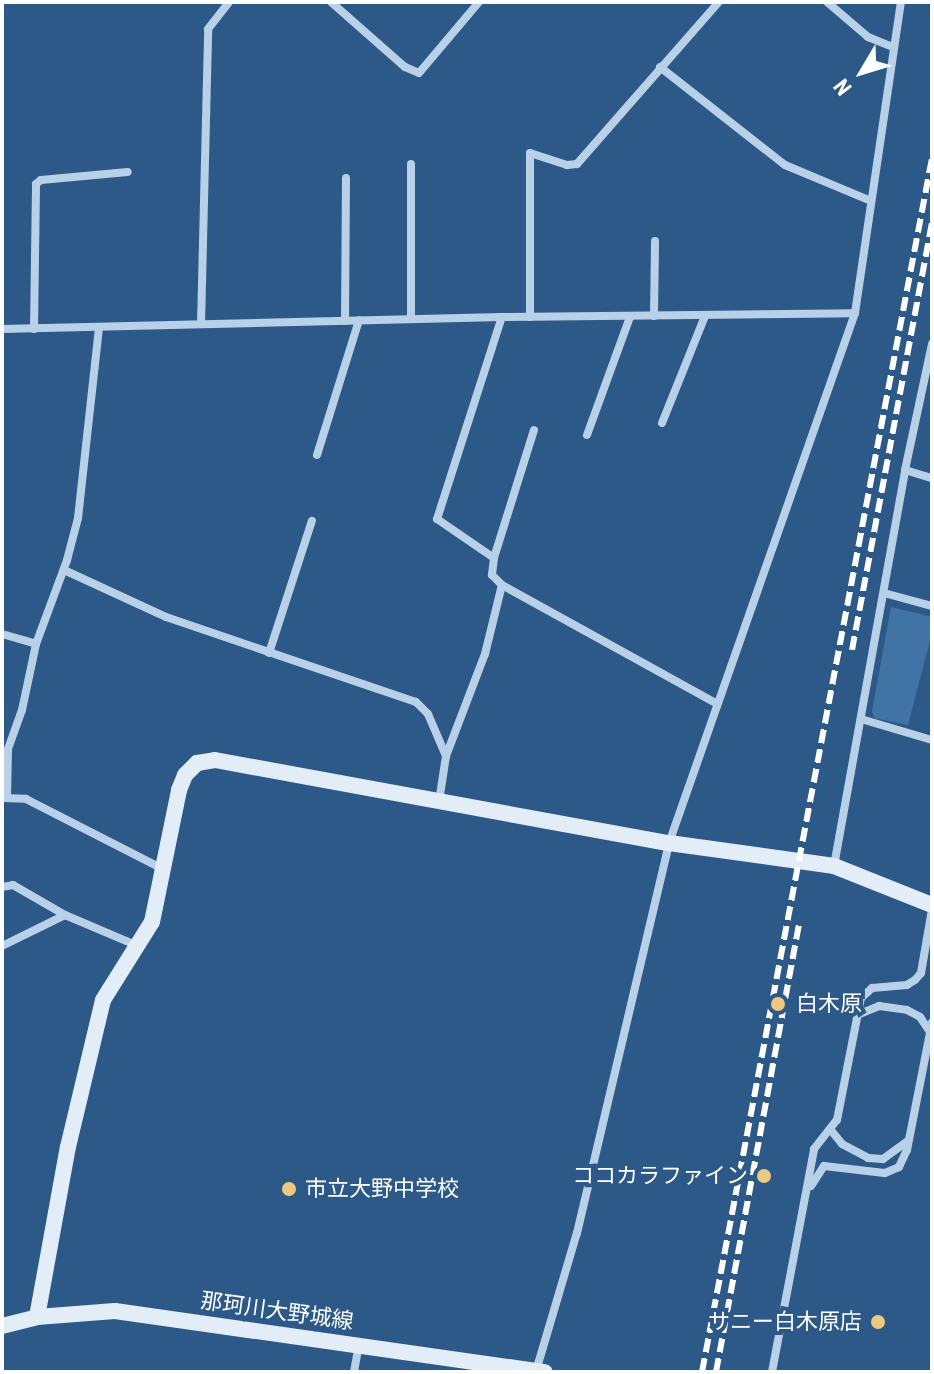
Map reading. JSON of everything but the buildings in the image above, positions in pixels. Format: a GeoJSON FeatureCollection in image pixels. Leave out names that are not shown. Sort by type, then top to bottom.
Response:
{"type":"FeatureCollection","features":[{"type":"Feature","properties":{"kind":"street"},"geometry":{"type":"LineString","coordinates":[[201,324],[208,29],[229,2]]}},
{"type":"Feature","properties":{"kind":"street"},"geometry":{"type":"LineString","coordinates":[[331,2],[405,67],[419,73],[479,2]]}},
{"type":"Feature","properties":{"kind":"street"},"geometry":{"type":"LineString","coordinates":[[530,317],[530,153],[567,165],[577,164],[719,2]]}},
{"type":"Feature","properties":{"kind":"street"},"geometry":{"type":"LineString","coordinates":[[827,2],[868,37],[893,47]]}},
{"type":"Feature","properties":{"kind":"street"},"geometry":{"type":"LineString","coordinates":[[540,1371],[577,1233],[669,843],[855,313],[901,2]]}},
{"type":"Feature","properties":{"kind":"street"},"geometry":{"type":"LineString","coordinates":[[660,67],[785,165],[871,201]]}},
{"type":"Feature","properties":{"kind":"street"},"geometry":{"type":"LineString","coordinates":[[411,164],[411,319]]}},
{"type":"Feature","properties":{"kind":"street"},"geometry":{"type":"LineString","coordinates":[[34,329],[36,184],[41,180],[128,172]]}},
{"type":"Feature","properties":{"kind":"street"},"geometry":{"type":"LineString","coordinates":[[345,321],[346,178]]}},
{"type":"Feature","properties":{"kind":"street"},"geometry":{"type":"LineString","coordinates":[[654,316],[655,241]]}},
{"type":"Feature","properties":{"kind":"street"},"geometry":{"type":"LineString","coordinates":[[2,329],[502,317],[855,313]]}},
{"type":"Feature","properties":{"kind":"street"},"geometry":{"type":"LineString","coordinates":[[662,423],[705,316]]}},
{"type":"Feature","properties":{"kind":"street"},"geometry":{"type":"LineString","coordinates":[[494,558],[437,519],[502,317]]}},
{"type":"Feature","properties":{"kind":"street"},"geometry":{"type":"LineString","coordinates":[[587,435],[630,317]]}},
{"type":"Feature","properties":{"kind":"street"},"geometry":{"type":"LineString","coordinates":[[317,455],[359,320]]}},
{"type":"Feature","properties":{"kind":"street"},"geometry":{"type":"LineString","coordinates":[[99,327],[78,518],[64,570],[36,644],[22,710],[8,749],[5,797],[26,799],[164,870]]}},
{"type":"Feature","properties":{"kind":"street"},"geometry":{"type":"LineString","coordinates":[[834,866],[905,470],[932,344]]}},
{"type":"Feature","properties":{"kind":"street"},"geometry":{"type":"LineString","coordinates":[[534,430],[494,558],[492,575],[502,585],[716,703]]}},
{"type":"Feature","properties":{"kind":"street"},"geometry":{"type":"LineString","coordinates":[[905,470],[932,478]]}},
{"type":"Feature","properties":{"kind":"street"},"geometry":{"type":"LineString","coordinates":[[269,653],[312,521]]}},
{"type":"Feature","properties":{"kind":"street"},"geometry":{"type":"LineString","coordinates":[[64,570],[166,617],[416,702],[428,714],[446,756]]}},
{"type":"Feature","properties":{"kind":"street"},"geometry":{"type":"LineString","coordinates":[[439,803],[446,756],[485,654],[502,585]]}},
{"type":"Feature","properties":{"kind":"street"},"geometry":{"type":"LineString","coordinates":[[884,593],[932,606]]}},
{"type":"Feature","properties":{"kind":"street"},"geometry":{"type":"LineString","coordinates":[[2,634],[36,644]]}},
{"type":"Feature","properties":{"kind":"street"},"geometry":{"type":"LineString","coordinates":[[861,719],[932,740]]}},
{"type":"Feature","properties":{"kind":"street"},"geometry":{"type":"LineString","coordinates":[[37,1317],[68,1147],[103,1000],[152,922],[179,790],[185,775],[197,763],[215,760],[669,843],[834,866],[932,907],[921,973],[907,985],[881,986],[865,992],[857,1015],[837,1120],[814,1149],[772,1372]]}},
{"type":"Feature","properties":{"kind":"street"},"geometry":{"type":"LineString","coordinates":[[2,887],[13,885],[65,915],[139,946]]}},
{"type":"Feature","properties":{"kind":"street"},"geometry":{"type":"LineString","coordinates":[[2,946],[65,915]]}},
{"type":"Feature","properties":{"kind":"street"},"geometry":{"type":"LineString","coordinates":[[857,1015],[879,1006],[907,1010],[920,1017],[930,1032]]}},
{"type":"Feature","properties":{"kind":"street"},"geometry":{"type":"LineString","coordinates":[[807,1194],[818,1170],[824,1166],[892,1171],[904,1160],[932,1022]]}},
{"type":"Feature","properties":{"kind":"street"},"geometry":{"type":"LineString","coordinates":[[830,1129],[842,1144],[868,1158],[883,1159],[909,1141]]}},
{"type":"Feature","properties":{"kind":"street","name":"那珂川大野城線"},"geometry":{"type":"LineString","coordinates":[[2,1326],[37,1317],[115,1311],[540,1371]]}},
{"type":"Feature","properties":{"kind":"street"},"geometry":{"type":"LineString","coordinates":[[354,1372],[359,1345]]}},
{"type":"Feature","properties":{"kind":"shaded area"},"geometry":{"type":"Polygon","coordinates":[[[891,607],[932,617],[932,633],[908,725],[874,718],[872,711],[891,607]]]}},
{"type":"Feature","properties":{"kind":"railway"},"geometry":{"type":"LineString","coordinates":[[702,1372],[932,158]]}},
{"type":"Feature","properties":{"kind":"railway"},"geometry":{"type":"LineString","coordinates":[[852,650],[932,222]]}},
{"type":"Feature","properties":{"kind":"railway"},"geometry":{"type":"LineString","coordinates":[[716,1372],[799,925]]}},
{"type":"Feature","properties":{"kind":"place","name":"白木原"},"geometry":{"type":"Point","coordinates":[778,1004]}},
{"type":"Feature","properties":{"kind":"place","name":"ココカラファイン"},"geometry":{"type":"Point","coordinates":[764,1176]}},
{"type":"Feature","properties":{"kind":"place","name":"市立大野中学校"},"geometry":{"type":"Point","coordinates":[289,1189]}},
{"type":"Feature","properties":{"kind":"place","name":"サニー白木原店"},"geometry":{"type":"Point","coordinates":[878,1322]}}]}
